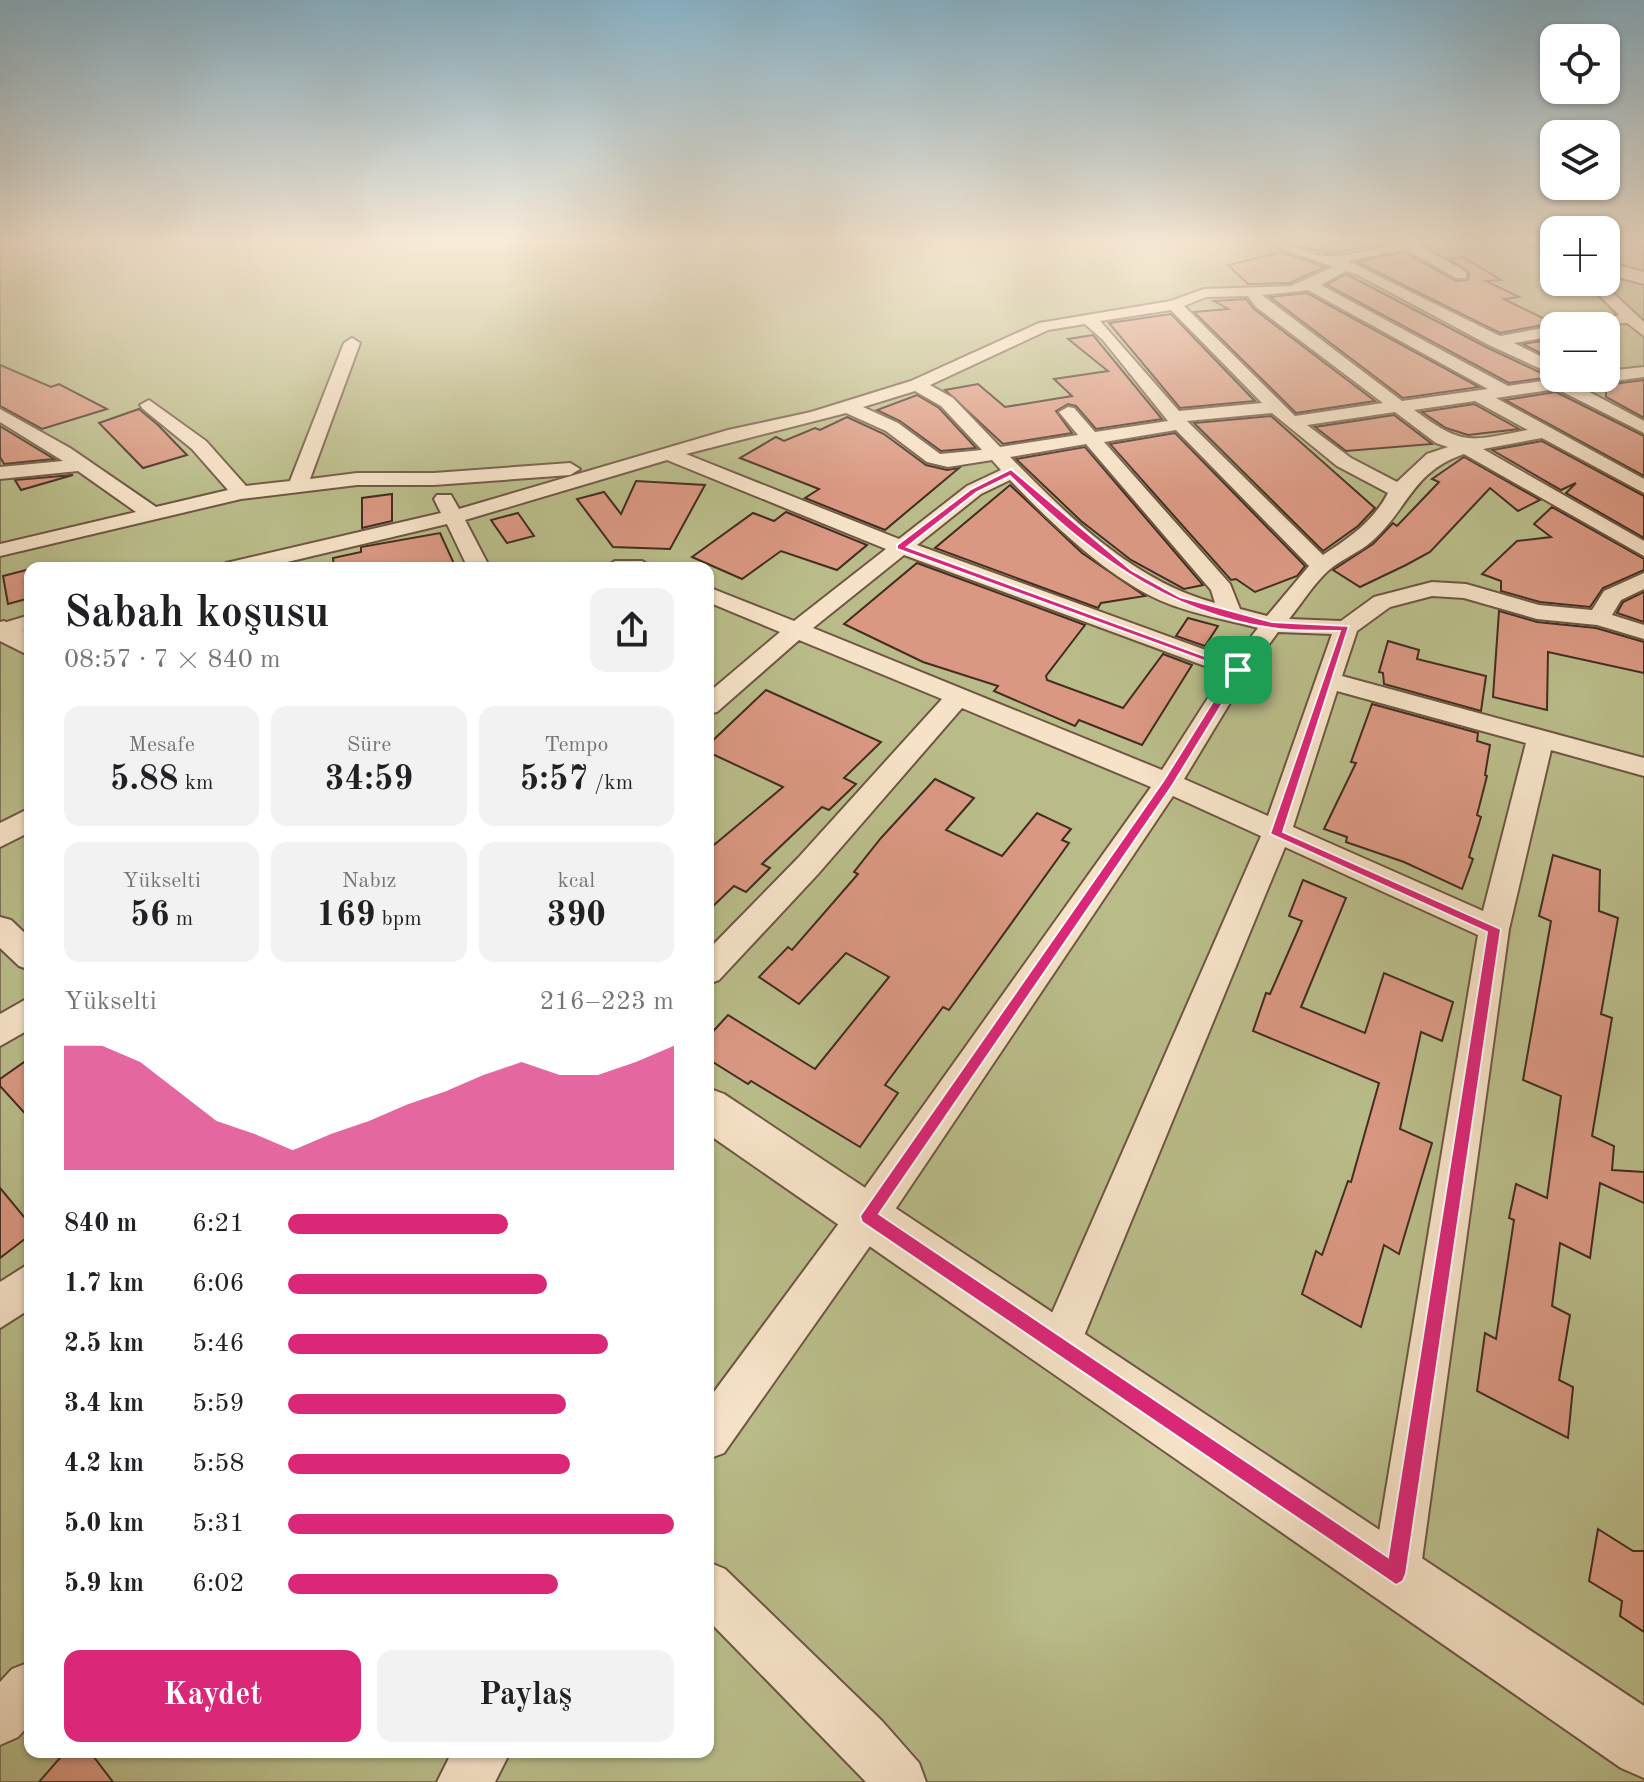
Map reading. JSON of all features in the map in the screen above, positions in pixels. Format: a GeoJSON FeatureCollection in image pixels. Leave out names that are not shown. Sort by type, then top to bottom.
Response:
{"type":"FeatureCollection","features":[{"type":"Feature","properties":{"kind":"street"},"geometry":{"type":"LineString","coordinates":[[260,562],[452,517],[672,455],[734,434],[848,407],[917,385],[1048,325]]}},
{"type":"Feature","properties":{"kind":"street"},"geometry":{"type":"LineString","coordinates":[[1095,325],[1109,337],[1178,421],[1321,566]]}},
{"type":"Feature","properties":{"kind":"street"},"geometry":{"type":"LineString","coordinates":[[1194,325],[1291,422],[1344,462],[1399,491]]}},
{"type":"Feature","properties":{"kind":"street"},"geometry":{"type":"LineString","coordinates":[[1289,325],[1442,439],[1466,447],[1644,550]]}},
{"type":"Feature","properties":{"kind":"street"},"geometry":{"type":"LineString","coordinates":[[1384,325],[1505,391]]}},
{"type":"Feature","properties":{"kind":"street"},"geometry":{"type":"LineString","coordinates":[[1470,325],[1540,363]]}},
{"type":"Feature","properties":{"kind":"street"},"geometry":{"type":"LineString","coordinates":[[1439,355],[1540,333]]}},
{"type":"Feature","properties":{"kind":"street"},"geometry":{"type":"LineString","coordinates":[[298,485],[352,343]]}},
{"type":"Feature","properties":{"kind":"street"},"geometry":{"type":"LineString","coordinates":[[1620,375],[1644,372]]}},
{"type":"Feature","properties":{"kind":"street"},"geometry":{"type":"LineString","coordinates":[[1291,422],[1540,384]]}},
{"type":"Feature","properties":{"kind":"street"},"geometry":{"type":"LineString","coordinates":[[917,385],[947,402],[1049,509],[1128,572],[1176,599],[1272,625],[1346,628]]}},
{"type":"Feature","properties":{"kind":"street"},"geometry":{"type":"LineString","coordinates":[[1587,392],[1644,428]]}},
{"type":"Feature","properties":{"kind":"street"},"geometry":{"type":"LineString","coordinates":[[1478,395],[1541,433],[1644,487]]}},
{"type":"Feature","properties":{"kind":"street"},"geometry":{"type":"LineString","coordinates":[[149,405],[199,445],[241,493]]}},
{"type":"Feature","properties":{"kind":"street"},"geometry":{"type":"LineString","coordinates":[[848,407],[892,427],[934,458],[961,461],[1178,421],[1276,407]]}},
{"type":"Feature","properties":{"kind":"street"},"geometry":{"type":"LineString","coordinates":[[1068,412],[1222,589],[1230,614]]}},
{"type":"Feature","properties":{"kind":"street"},"geometry":{"type":"LineString","coordinates":[[0,414],[153,514]]}},
{"type":"Feature","properties":{"kind":"street"},"geometry":{"type":"LineString","coordinates":[[714,1429],[868,1216],[1168,783],[1238,670],[1321,566],[1363,538],[1389,511],[1399,491],[1434,458],[1466,447],[1541,433]]}},
{"type":"Feature","properties":{"kind":"street"},"geometry":{"type":"LineString","coordinates":[[672,455],[901,547],[1238,670]]}},
{"type":"Feature","properties":{"kind":"street"},"geometry":{"type":"LineString","coordinates":[[0,473],[78,465]]}},
{"type":"Feature","properties":{"kind":"street"},"geometry":{"type":"LineString","coordinates":[[0,550],[241,493],[298,485],[357,479],[434,479],[629,465]]}},
{"type":"Feature","properties":{"kind":"street"},"geometry":{"type":"LineString","coordinates":[[714,701],[795,631],[974,490],[1011,472]]}},
{"type":"Feature","properties":{"kind":"street"},"geometry":{"type":"LineString","coordinates":[[434,479],[476,562]]}},
{"type":"Feature","properties":{"kind":"street"},"geometry":{"type":"LineString","coordinates":[[1599,618],[1612,596],[1644,580]]}},
{"type":"Feature","properties":{"kind":"street"},"geometry":{"type":"LineString","coordinates":[[1059,1345],[1276,834],[1346,628],[1382,602],[1432,589],[1466,591],[1568,618],[1599,618],[1644,632]]}},
{"type":"Feature","properties":{"kind":"street"},"geometry":{"type":"LineString","coordinates":[[714,597],[956,699],[1168,783],[1276,834],[1494,929]]}},
{"type":"Feature","properties":{"kind":"street"},"geometry":{"type":"LineString","coordinates":[[1326,680],[1644,767]]}},
{"type":"Feature","properties":{"kind":"street"},"geometry":{"type":"LineString","coordinates":[[714,965],[808,866],[956,699]]}},
{"type":"Feature","properties":{"kind":"street"},"geometry":{"type":"LineString","coordinates":[[1396,1574],[1494,929],[1540,740]]}},
{"type":"Feature","properties":{"kind":"street"},"geometry":{"type":"LineString","coordinates":[[0,837],[24,822]]}},
{"type":"Feature","properties":{"kind":"street"},"geometry":{"type":"LineString","coordinates":[[0,929],[24,951]]}},
{"type":"Feature","properties":{"kind":"street"},"geometry":{"type":"LineString","coordinates":[[0,1032],[24,1015]]}},
{"type":"Feature","properties":{"kind":"street"},"geometry":{"type":"LineString","coordinates":[[714,1112],[1644,1745]]}},
{"type":"Feature","properties":{"kind":"street"},"geometry":{"type":"LineString","coordinates":[[0,1308],[24,1288]]}},
{"type":"Feature","properties":{"kind":"street"},"geometry":{"type":"LineString","coordinates":[[714,1592],[864,1739],[900,1782]]}},
{"type":"Feature","properties":{"kind":"street"},"geometry":{"type":"LineString","coordinates":[[0,1719],[24,1693]]}},
{"type":"Feature","properties":{"kind":"street"},"geometry":{"type":"LineString","coordinates":[[463,1782],[480,1758]]}},
{"type":"Feature","properties":{"kind":"green space"},"geometry":{"type":"Polygon","coordinates":[[[0,325],[1540,325],[1540,392],[1620,392],[1620,325],[1644,325],[1644,1782],[0,1782],[0,325]]]}},
{"type":"Feature","properties":{"kind":"building"},"geometry":{"type":"Polygon","coordinates":[[[1111,325],[1182,325],[1255,401],[1180,408],[1111,325]]]}},
{"type":"Feature","properties":{"kind":"building"},"geometry":{"type":"Polygon","coordinates":[[[1207,325],[1275,325],[1375,401],[1296,413],[1207,325]]]}},
{"type":"Feature","properties":{"kind":"building"},"geometry":{"type":"Polygon","coordinates":[[[1307,325],[1366,325],[1479,387],[1403,398],[1307,325]]]}},
{"type":"Feature","properties":{"kind":"building"},"geometry":{"type":"Polygon","coordinates":[[[1402,325],[1444,325],[1540,372],[1540,378],[1509,383],[1402,325]]]}},
{"type":"Feature","properties":{"kind":"building"},"geometry":{"type":"Polygon","coordinates":[[[1484,325],[1540,325],[1500,333],[1484,325]]]}},
{"type":"Feature","properties":{"kind":"building"},"geometry":{"type":"Polygon","coordinates":[[[1093,335],[1162,419],[1096,429],[1076,406],[1068,404],[1056,411],[1072,433],[1003,444],[945,390],[978,384],[1005,407],[1072,396],[1054,379],[1108,371],[1068,339],[1093,335]]]}},
{"type":"Feature","properties":{"kind":"building"},"geometry":{"type":"Polygon","coordinates":[[[1540,341],[1540,353],[1523,344],[1540,341]]]}},
{"type":"Feature","properties":{"kind":"building"},"geometry":{"type":"Polygon","coordinates":[[[0,365],[51,387],[59,384],[107,409],[42,429],[0,406],[0,365]]]}},
{"type":"Feature","properties":{"kind":"building"},"geometry":{"type":"Polygon","coordinates":[[[1644,380],[1644,418],[1606,397],[1606,392],[1620,392],[1620,383],[1644,380]]]}},
{"type":"Feature","properties":{"kind":"building"},"geometry":{"type":"Polygon","coordinates":[[[1556,392],[1644,436],[1644,476],[1505,400],[1556,392]]]}},
{"type":"Feature","properties":{"kind":"building"},"geometry":{"type":"Polygon","coordinates":[[[917,395],[939,408],[976,448],[941,451],[900,421],[877,410],[917,395]]]}},
{"type":"Feature","properties":{"kind":"building"},"geometry":{"type":"Polygon","coordinates":[[[1474,404],[1519,429],[1468,435],[1446,428],[1422,412],[1474,404]]]}},
{"type":"Feature","properties":{"kind":"building"},"geometry":{"type":"Polygon","coordinates":[[[139,409],[187,455],[143,468],[99,423],[139,409]]]}},
{"type":"Feature","properties":{"kind":"building"},"geometry":{"type":"Polygon","coordinates":[[[1394,415],[1432,444],[1346,451],[1315,427],[1394,415]]]}},
{"type":"Feature","properties":{"kind":"building"},"geometry":{"type":"Polygon","coordinates":[[[1271,416],[1375,508],[1358,526],[1323,551],[1194,423],[1271,416]]]}},
{"type":"Feature","properties":{"kind":"building"},"geometry":{"type":"Polygon","coordinates":[[[847,417],[884,434],[926,465],[947,470],[959,468],[885,530],[805,498],[819,489],[740,458],[776,437],[784,441],[815,428],[820,430],[847,417]]]}},
{"type":"Feature","properties":{"kind":"building"},"geometry":{"type":"Polygon","coordinates":[[[0,426],[54,459],[4,464],[0,457],[0,426]]]}},
{"type":"Feature","properties":{"kind":"building"},"geometry":{"type":"Polygon","coordinates":[[[1175,433],[1305,566],[1297,576],[1255,592],[1236,579],[1231,580],[1110,444],[1175,433]]]}},
{"type":"Feature","properties":{"kind":"building"},"geometry":{"type":"Polygon","coordinates":[[[1542,441],[1644,496],[1644,538],[1566,493],[1576,483],[1561,490],[1492,450],[1542,441]]]}},
{"type":"Feature","properties":{"kind":"building"},"geometry":{"type":"Polygon","coordinates":[[[1085,447],[1203,585],[1184,589],[1131,560],[1081,521],[1016,459],[1085,447]]]}},
{"type":"Feature","properties":{"kind":"building"},"geometry":{"type":"Polygon","coordinates":[[[1464,457],[1540,500],[1518,511],[1490,488],[1430,552],[1406,565],[1360,587],[1333,570],[1373,544],[1393,523],[1397,526],[1439,482],[1432,479],[1464,457]]]}},
{"type":"Feature","properties":{"kind":"building"},"geometry":{"type":"Polygon","coordinates":[[[73,475],[21,490],[15,480],[73,475]]]}},
{"type":"Feature","properties":{"kind":"building"},"geometry":{"type":"Polygon","coordinates":[[[636,481],[705,485],[670,549],[613,547],[577,499],[604,492],[621,514],[636,481]]]}},
{"type":"Feature","properties":{"kind":"building"},"geometry":{"type":"Polygon","coordinates":[[[1010,485],[1082,553],[1145,596],[1101,603],[1098,608],[935,548],[1010,485]]]}},
{"type":"Feature","properties":{"kind":"building"},"geometry":{"type":"Polygon","coordinates":[[[392,494],[392,521],[362,528],[362,498],[392,494]]]}},
{"type":"Feature","properties":{"kind":"building"},"geometry":{"type":"Polygon","coordinates":[[[1552,507],[1644,559],[1644,570],[1603,588],[1590,607],[1540,602],[1501,591],[1501,581],[1482,574],[1517,541],[1551,537],[1534,524],[1552,507]]]}},
{"type":"Feature","properties":{"kind":"building"},"geometry":{"type":"Polygon","coordinates":[[[786,512],[867,545],[837,570],[781,551],[742,579],[714,567],[714,562],[692,557],[753,513],[774,521],[786,512]]]}},
{"type":"Feature","properties":{"kind":"building"},"geometry":{"type":"Polygon","coordinates":[[[518,513],[534,536],[507,543],[491,520],[518,513]]]}},
{"type":"Feature","properties":{"kind":"building"},"geometry":{"type":"Polygon","coordinates":[[[440,533],[453,562],[333,562],[333,558],[361,552],[361,547],[440,533]]]}},
{"type":"Feature","properties":{"kind":"building"},"geometry":{"type":"Polygon","coordinates":[[[917,563],[1085,625],[1046,676],[1047,680],[1123,708],[1163,654],[1192,665],[1142,745],[1079,720],[1075,726],[994,691],[998,686],[923,662],[844,624],[917,563]]]}},
{"type":"Feature","properties":{"kind":"building"},"geometry":{"type":"Polygon","coordinates":[[[24,571],[24,600],[8,604],[3,576],[24,571]]]}},
{"type":"Feature","properties":{"kind":"building"},"geometry":{"type":"Polygon","coordinates":[[[1644,592],[1644,622],[1617,613],[1623,602],[1644,592]]]}},
{"type":"Feature","properties":{"kind":"building"},"geometry":{"type":"Polygon","coordinates":[[[1499,611],[1537,622],[1596,628],[1644,642],[1644,673],[1548,652],[1547,710],[1493,697],[1499,611]]]}},
{"type":"Feature","properties":{"kind":"building"},"geometry":{"type":"Polygon","coordinates":[[[1188,618],[1218,626],[1205,646],[1176,636],[1188,618]]]}},
{"type":"Feature","properties":{"kind":"building"},"geometry":{"type":"Polygon","coordinates":[[[1388,641],[1419,650],[1417,659],[1486,676],[1481,711],[1384,684],[1383,673],[1379,672],[1388,641]]]}},
{"type":"Feature","properties":{"kind":"building"},"geometry":{"type":"Polygon","coordinates":[[[766,690],[881,742],[844,778],[856,784],[829,810],[822,807],[762,864],[770,868],[746,892],[734,886],[714,905],[714,845],[783,787],[714,755],[714,739],[766,690]]]}},
{"type":"Feature","properties":{"kind":"building"},"geometry":{"type":"Polygon","coordinates":[[[1372,704],[1478,733],[1477,741],[1490,745],[1487,776],[1477,815],[1481,817],[1469,857],[1473,859],[1462,889],[1404,862],[1346,842],[1347,837],[1324,829],[1356,763],[1351,762],[1372,704]]]}},
{"type":"Feature","properties":{"kind":"building"},"geometry":{"type":"Polygon","coordinates":[[[935,779],[974,798],[946,830],[1002,856],[1037,813],[1071,829],[1062,840],[1069,843],[949,1010],[943,1007],[885,1085],[898,1093],[860,1147],[751,1081],[748,1084],[714,1063],[714,1030],[728,1015],[815,1069],[889,977],[846,953],[799,1004],[759,977],[788,947],[792,950],[858,874],[854,872],[935,779]]]}},
{"type":"Feature","properties":{"kind":"building"},"geometry":{"type":"Polygon","coordinates":[[[1553,855],[1600,870],[1599,911],[1618,918],[1601,1014],[1612,1018],[1592,1136],[1614,1146],[1612,1170],[1644,1172],[1644,1203],[1600,1183],[1590,1258],[1560,1243],[1552,1306],[1570,1315],[1559,1380],[1573,1387],[1568,1438],[1477,1391],[1485,1333],[1496,1339],[1514,1220],[1509,1218],[1516,1184],[1547,1198],[1561,1096],[1523,1080],[1551,921],[1539,916],[1553,855]]]}},
{"type":"Feature","properties":{"kind":"building"},"geometry":{"type":"Polygon","coordinates":[[[1303,880],[1346,898],[1301,1007],[1365,1033],[1384,973],[1453,1002],[1442,1041],[1421,1032],[1400,1129],[1432,1143],[1399,1254],[1384,1245],[1361,1327],[1302,1294],[1316,1251],[1322,1255],[1348,1181],[1351,1182],[1379,1083],[1253,1031],[1266,993],[1270,994],[1302,921],[1289,916],[1303,880]]]}},
{"type":"Feature","properties":{"kind":"building"},"geometry":{"type":"Polygon","coordinates":[[[24,1062],[24,1112],[0,1086],[0,1079],[24,1062]]]}},
{"type":"Feature","properties":{"kind":"building"},"geometry":{"type":"Polygon","coordinates":[[[0,1188],[24,1217],[24,1240],[0,1258],[0,1188]]]}},
{"type":"Feature","properties":{"kind":"building"},"geometry":{"type":"Polygon","coordinates":[[[1598,1529],[1633,1551],[1644,1551],[1644,1632],[1620,1616],[1622,1601],[1589,1581],[1598,1529]]]}},
{"type":"Feature","properties":{"kind":"building"},"geometry":{"type":"Polygon","coordinates":[[[60,1758],[95,1758],[113,1782],[39,1782],[60,1758]]]}},
{"type":"Feature","properties":{"kind":"route"},"geometry":{"type":"LineString","coordinates":[[1011,472],[1049,509],[1128,572],[1176,599],[1272,625],[1346,628],[1276,834],[1494,929],[1396,1574],[868,1216],[1168,783],[1238,670],[901,547],[974,490],[1011,472]]}}]}
